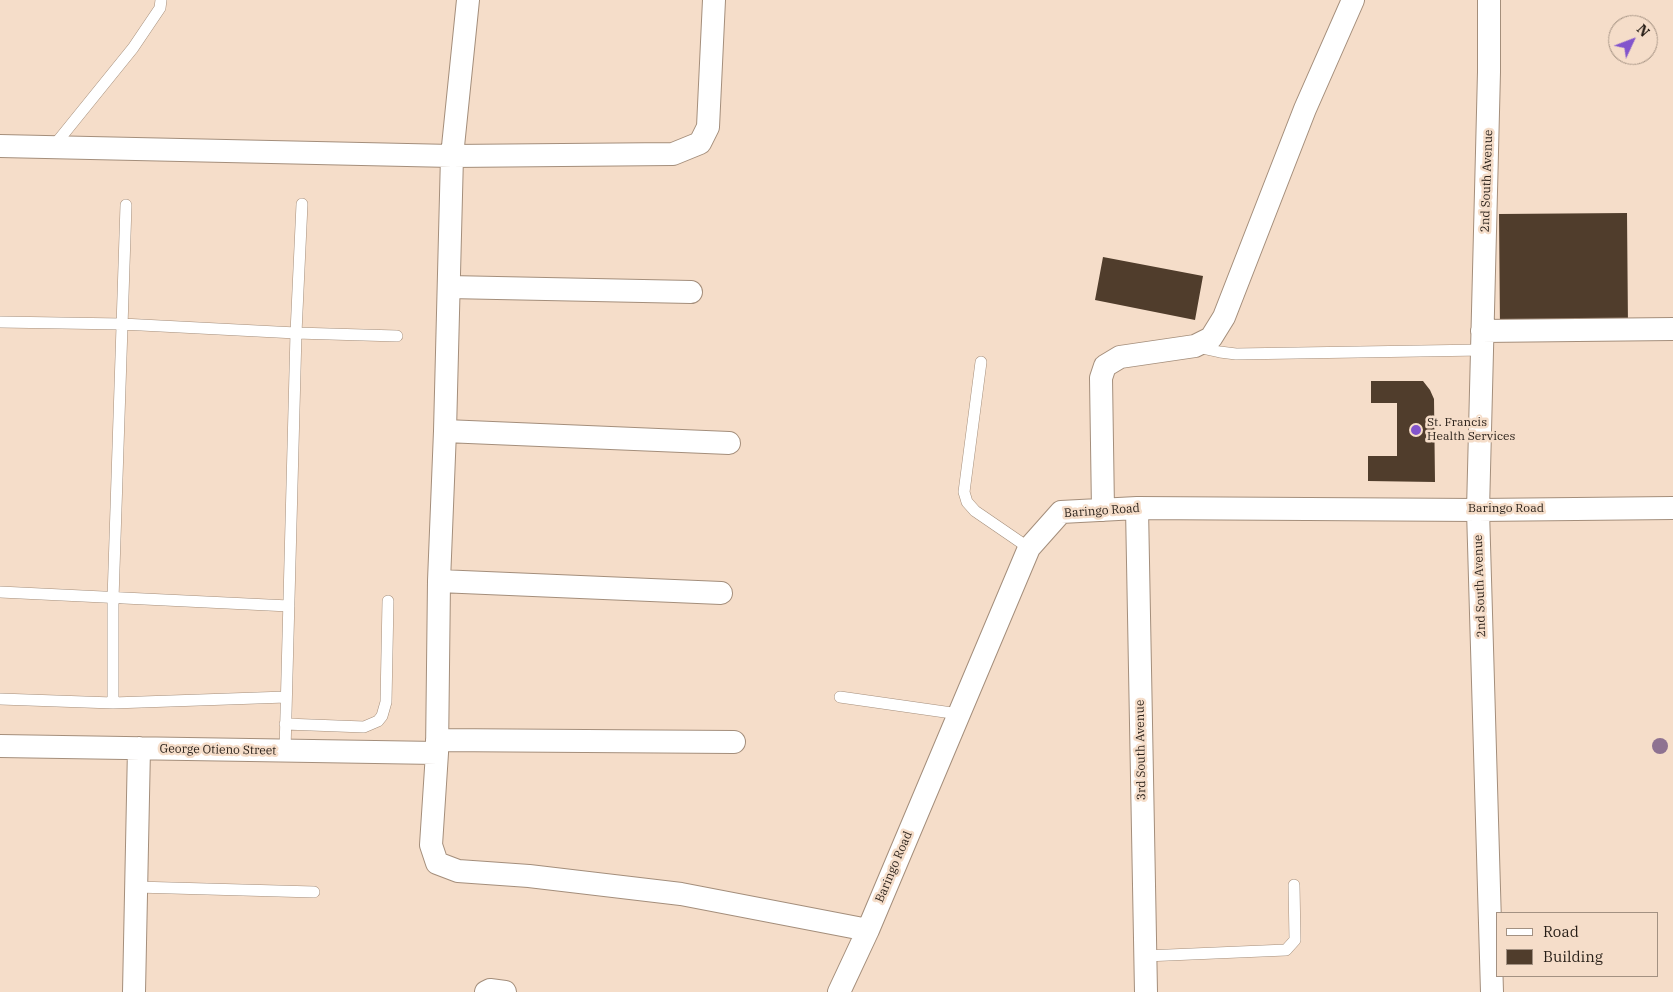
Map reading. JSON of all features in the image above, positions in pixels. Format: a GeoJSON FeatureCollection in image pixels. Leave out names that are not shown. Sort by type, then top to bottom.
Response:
{"type":"FeatureCollection","features":[{"type":"Feature","properties":{"kind":"street"},"geometry":{"type":"LineString","coordinates":[[468,0],[452,156],[439,581],[437,747],[431,845],[437,863],[458,871],[529,876],[681,894],[868,930]]}},
{"type":"Feature","properties":{"kind":"street"},"geometry":{"type":"LineString","coordinates":[[0,146],[452,156],[673,154],[700,143],[708,127],[714,0]]}},
{"type":"Feature","properties":{"kind":"street"},"geometry":{"type":"LineString","coordinates":[[1103,510],[1101,378],[1105,366],[1120,357],[1195,346],[1211,338],[1224,317],[1305,109],[1353,0]]}},
{"type":"Feature","properties":{"kind":"street","name":"2nd South Avenue"},"geometry":{"type":"LineString","coordinates":[[1489,0],[1490,72],[1478,510],[1492,992]]}},
{"type":"Feature","properties":{"kind":"street"},"geometry":{"type":"LineString","coordinates":[[448,287],[691,292]]}},
{"type":"Feature","properties":{"kind":"street"},"geometry":{"type":"LineString","coordinates":[[1482,340],[1673,329]]}},
{"type":"Feature","properties":{"kind":"street"},"geometry":{"type":"LineString","coordinates":[[445,431],[730,443]]}},
{"type":"Feature","properties":{"kind":"street","name":"Baringo Road"},"geometry":{"type":"LineString","coordinates":[[839,992],[868,930],[1029,548],[1061,512],[1137,508],[1478,510],[1673,508]]}},
{"type":"Feature","properties":{"kind":"street","name":"3rd South Avenue"},"geometry":{"type":"LineString","coordinates":[[1137,508],[1146,992]]}},
{"type":"Feature","properties":{"kind":"street"},"geometry":{"type":"LineString","coordinates":[[439,581],[721,593]]}},
{"type":"Feature","properties":{"kind":"street","name":"George Otieno Street"},"geometry":{"type":"LineString","coordinates":[[0,746],[285,750],[734,742]]}},
{"type":"Feature","properties":{"kind":"street"},"geometry":{"type":"LineString","coordinates":[[134,992],[139,748]]}},
{"type":"Feature","properties":{"kind":"street"},"geometry":{"type":"LineString","coordinates":[[486,992],[490,990],[506,992]]}},
{"type":"Feature","properties":{"kind":"lane"},"geometry":{"type":"LineString","coordinates":[[52,147],[133,48],[160,8],[161,0]]}},
{"type":"Feature","properties":{"kind":"lane"},"geometry":{"type":"LineString","coordinates":[[285,750],[296,333],[302,204]]}},
{"type":"Feature","properties":{"kind":"lane"},"geometry":{"type":"LineString","coordinates":[[113,703],[114,599],[126,205]]}},
{"type":"Feature","properties":{"kind":"lane"},"geometry":{"type":"LineString","coordinates":[[0,322],[122,324],[397,336]]}},
{"type":"Feature","properties":{"kind":"lane"},"geometry":{"type":"LineString","coordinates":[[1195,346],[1236,354],[1482,340]]}},
{"type":"Feature","properties":{"kind":"lane"},"geometry":{"type":"LineString","coordinates":[[981,362],[964,492],[967,502],[975,511],[1029,548]]}},
{"type":"Feature","properties":{"kind":"lane"},"geometry":{"type":"LineString","coordinates":[[0,592],[289,606]]}},
{"type":"Feature","properties":{"kind":"lane"},"geometry":{"type":"LineString","coordinates":[[285,724],[364,727],[378,721],[382,716],[386,702],[388,601]]}},
{"type":"Feature","properties":{"kind":"lane"},"geometry":{"type":"LineString","coordinates":[[0,699],[113,703],[286,697]]}},
{"type":"Feature","properties":{"kind":"lane"},"geometry":{"type":"LineString","coordinates":[[840,697],[959,714]]}},
{"type":"Feature","properties":{"kind":"lane"},"geometry":{"type":"LineString","coordinates":[[1145,956],[1286,950],[1295,940],[1294,885]]}},
{"type":"Feature","properties":{"kind":"lane"},"geometry":{"type":"LineString","coordinates":[[136,887],[314,892]]}},
{"type":"Feature","properties":{"kind":"building"},"geometry":{"type":"Polygon","coordinates":[[[1627,213],[1628,327],[1500,329],[1499,214],[1627,213]]]}},
{"type":"Feature","properties":{"kind":"building"},"geometry":{"type":"Polygon","coordinates":[[[1103,257],[1203,276],[1195,320],[1095,300],[1103,257]]]}},
{"type":"Feature","properties":{"kind":"building","name":"St. Francis Health Services"},"geometry":{"type":"Polygon","coordinates":[[[1371,381],[1423,381],[1430,390],[1434,399],[1435,482],[1368,481],[1368,456],[1397,456],[1397,403],[1371,403],[1371,381]]]}},
{"type":"Feature","properties":{"kind":"place","name":"St. Francis Health Services"},"geometry":{"type":"Point","coordinates":[1416,430]}}]}
